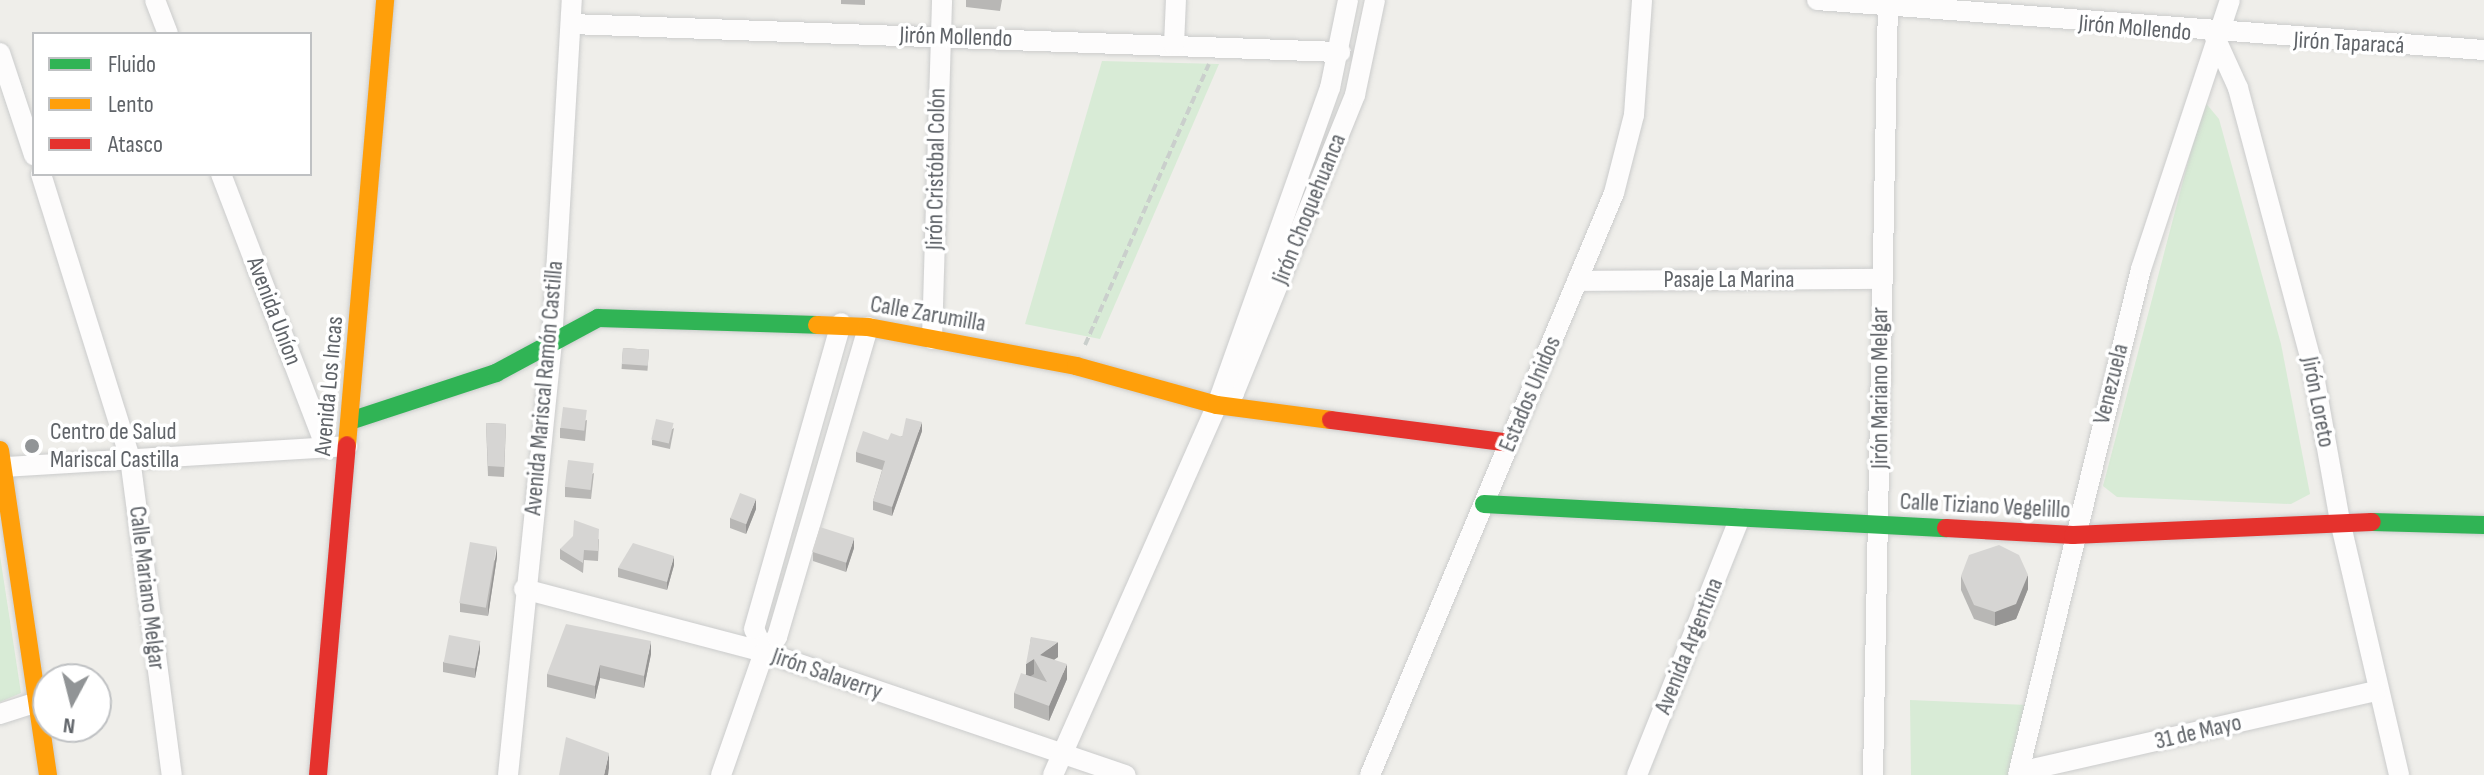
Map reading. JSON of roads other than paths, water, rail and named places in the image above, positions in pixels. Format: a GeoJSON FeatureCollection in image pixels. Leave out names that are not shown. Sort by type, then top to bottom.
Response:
{"type":"FeatureCollection","features":[{"type":"Feature","properties":{"kind":"street"},"geometry":{"type":"LineString","coordinates":[[155,0],[167,32]]}},
{"type":"Feature","properties":{"kind":"street","name":"Avenida Los Incas"},"geometry":{"type":"LineString","coordinates":[[318,775],[385,0]]}},
{"type":"Feature","properties":{"kind":"street","name":"Avenida Mariscal Ramón Castilla"},"geometry":{"type":"LineString","coordinates":[[508,775],[524,589],[552,343],[572,0]]}},
{"type":"Feature","properties":{"kind":"street","name":"Jirón Cristóbal Colón"},"geometry":{"type":"LineString","coordinates":[[932,339],[942,0]]}},
{"type":"Feature","properties":{"kind":"street"},"geometry":{"type":"LineString","coordinates":[[1174,45],[1176,0]]}},
{"type":"Feature","properties":{"kind":"street","name":"Jirón Choquehuanca"},"geometry":{"type":"LineString","coordinates":[[1053,775],[1217,405],[1340,52],[1348,0]]}},
{"type":"Feature","properties":{"kind":"street","name":"Jirón Choquehuanca"},"geometry":{"type":"LineString","coordinates":[[1217,405],[1234,393],[1355,95],[1375,0]]}},
{"type":"Feature","properties":{"kind":"street","name":"Estados Unidos"},"geometry":{"type":"LineString","coordinates":[[1370,775],[1614,193],[1634,115],[1642,0]]}},
{"type":"Feature","properties":{"kind":"street","name":"Jirón Mollendo"},"geometry":{"type":"LineString","coordinates":[[1817,0],[1887,2],[2214,35]]}},
{"type":"Feature","properties":{"kind":"street","name":"Venezuela"},"geometry":{"type":"LineString","coordinates":[[2019,774],[2073,535],[2141,269],[2214,35],[2230,0]]}},
{"type":"Feature","properties":{"kind":"street","name":"Jirón Mariano Melgar"},"geometry":{"type":"LineString","coordinates":[[1873,775],[1880,526],[1887,2]]}},
{"type":"Feature","properties":{"kind":"street","name":"Jirón Mollendo"},"geometry":{"type":"LineString","coordinates":[[571,24],[1340,52]]}},
{"type":"Feature","properties":{"kind":"street","name":"Jirón Taparacá"},"geometry":{"type":"LineString","coordinates":[[2214,35],[2484,50]]}},
{"type":"Feature","properties":{"kind":"street","name":"Jirón Loreto"},"geometry":{"type":"LineString","coordinates":[[2214,35],[2238,88],[2312,364],[2340,521],[2376,691],[2399,775]]}},
{"type":"Feature","properties":{"kind":"street"},"geometry":{"type":"LineString","coordinates":[[0,53],[32,149]]}},
{"type":"Feature","properties":{"kind":"street","name":"Calle Mariano Melgar"},"geometry":{"type":"LineString","coordinates":[[42,176],[130,458],[172,775]]}},
{"type":"Feature","properties":{"kind":"street","name":"Avenida Uníon"},"geometry":{"type":"LineString","coordinates":[[222,176],[326,447]]}},
{"type":"Feature","properties":{"kind":"street","name":"Pasaje La Marina"},"geometry":{"type":"LineString","coordinates":[[1577,281],[1881,279]]}},
{"type":"Feature","properties":{"kind":"street","name":"Calle Zarumilla"},"geometry":{"type":"LineString","coordinates":[[350,421],[496,373],[598,318],[841,323],[1076,366],[1217,405],[1510,443]]}},
{"type":"Feature","properties":{"kind":"street"},"geometry":{"type":"LineString","coordinates":[[764,652],[754,629],[841,323]]}},
{"type":"Feature","properties":{"kind":"street"},"geometry":{"type":"LineString","coordinates":[[721,775],[764,652],[777,637],[868,327]]}},
{"type":"Feature","properties":{"kind":"street"},"geometry":{"type":"LineString","coordinates":[[32,663],[2,458],[130,458],[347,446]]}},
{"type":"Feature","properties":{"kind":"street","name":"Calle Tiziano Vegelillo"},"geometry":{"type":"LineString","coordinates":[[1484,504],[2073,535],[2340,521],[2484,525]]}},
{"type":"Feature","properties":{"kind":"street","name":"Avenida Argentina"},"geometry":{"type":"LineString","coordinates":[[1637,775],[1740,518]]}},
{"type":"Feature","properties":{"kind":"street","name":"Jirón Salaverry"},"geometry":{"type":"LineString","coordinates":[[524,589],[764,652],[1126,775]]}},
{"type":"Feature","properties":{"kind":"street","name":"31 de Mayo"},"geometry":{"type":"LineString","coordinates":[[2019,774],[2376,691]]}},
{"type":"Feature","properties":{"kind":"street"},"geometry":{"type":"LineString","coordinates":[[0,714],[32,704]]}},
{"type":"Feature","properties":{"kind":"street"},"geometry":{"type":"LineString","coordinates":[[44,743],[48,775]]}},
{"type":"Feature","properties":{"kind":"place","name":"Centro de Salud Mariscal Castilla"},"geometry":{"type":"Point","coordinates":[32,446]}}]}
